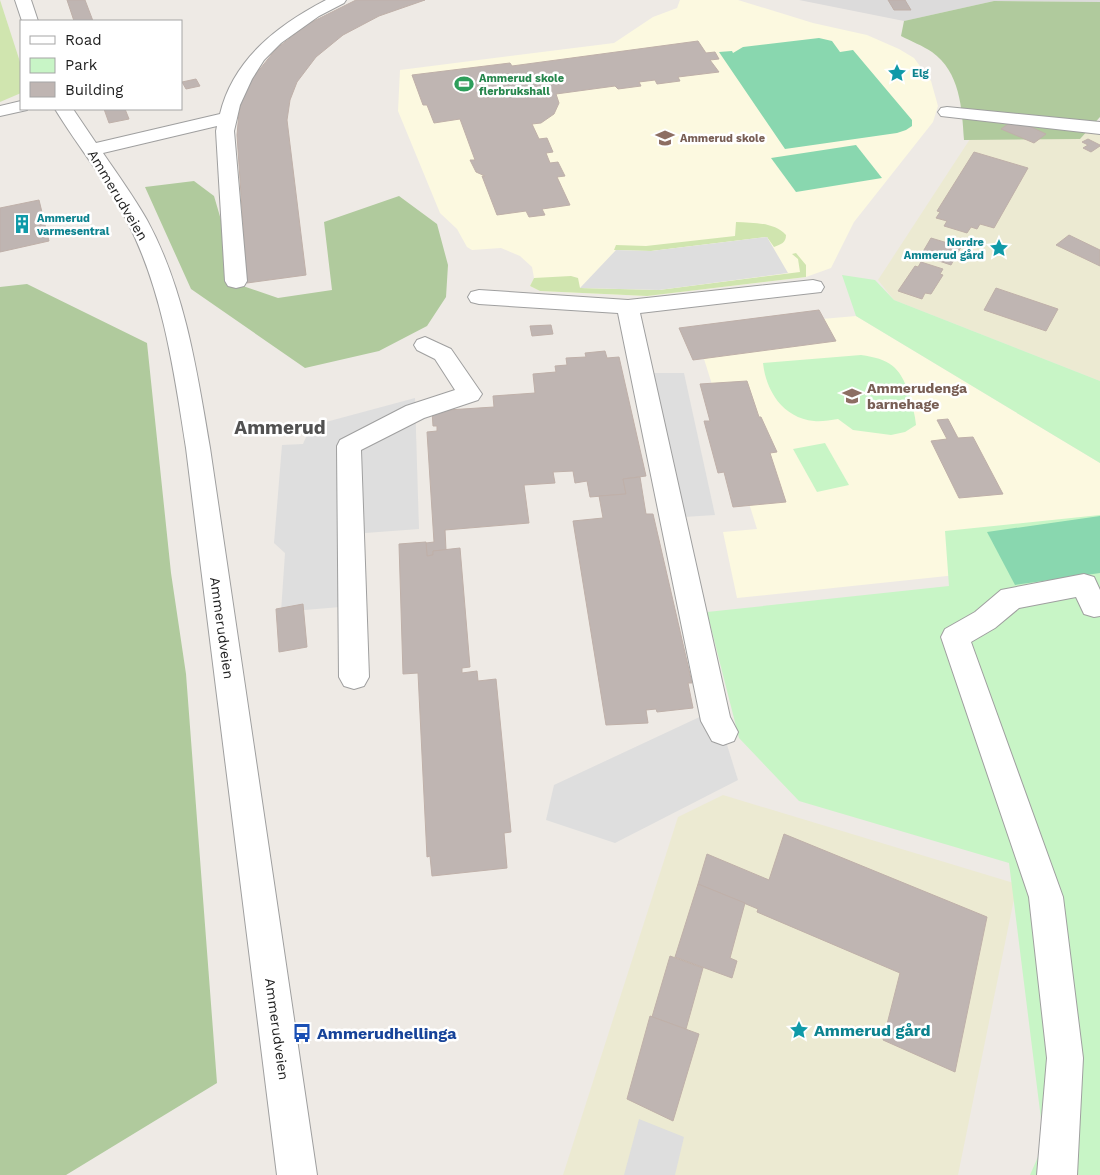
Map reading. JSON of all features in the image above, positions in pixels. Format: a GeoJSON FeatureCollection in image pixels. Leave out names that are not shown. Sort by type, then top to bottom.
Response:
{"type":"FeatureCollection","features":[{"type":"Feature","properties":{"kind":"street"},"geometry":{"type":"LineString","coordinates":[[23,0],[30,20]]}},
{"type":"Feature","properties":{"kind":"street"},"geometry":{"type":"LineString","coordinates":[[236,281],[226,163],[225,131],[227,118],[243,78],[257,57],[275,39],[313,13],[338,0]]}},
{"type":"Feature","properties":{"kind":"street"},"geometry":{"type":"LineString","coordinates":[[0,111],[20,106]]}},
{"type":"Feature","properties":{"kind":"street","name":"Ammerudveien"},"geometry":{"type":"LineString","coordinates":[[65,110],[122,197],[145,238],[164,284],[178,331],[198,448],[297,1175]]}},
{"type":"Feature","properties":{"kind":"street"},"geometry":{"type":"LineString","coordinates":[[947,112],[1100,128]]}},
{"type":"Feature","properties":{"kind":"street"},"geometry":{"type":"LineString","coordinates":[[91,150],[152,134],[227,118]]}},
{"type":"Feature","properties":{"kind":"street"},"geometry":{"type":"LineString","coordinates":[[479,297],[628,307],[813,287]]}},
{"type":"Feature","properties":{"kind":"street"},"geometry":{"type":"LineString","coordinates":[[628,307],[716,721],[723,732]]}},
{"type":"Feature","properties":{"kind":"street"},"geometry":{"type":"LineString","coordinates":[[354,677],[349,446],[415,412],[470,394],[443,354],[425,345]]}},
{"type":"Feature","properties":{"kind":"street"},"geometry":{"type":"LineString","coordinates":[[1057,1175],[1065,1058],[1046,897],[955,637],[985,620],[1011,598],[1084,584],[1094,606],[1100,605]]}},
{"type":"Feature","properties":{"kind":"shaded area","name":"Ammerud skole"},"geometry":{"type":"Polygon","coordinates":[[[680,0],[738,0],[813,23],[867,35],[914,58],[931,81],[938,106],[933,122],[854,222],[831,268],[806,277],[647,296],[540,291],[530,286],[534,278],[532,267],[520,256],[501,248],[472,250],[467,247],[457,229],[440,213],[398,111],[400,70],[614,43],[653,17],[677,8],[680,0]]]}},
{"type":"Feature","properties":{"kind":"shaded area"},"geometry":{"type":"Polygon","coordinates":[[[799,0],[1100,0],[1100,2],[994,1],[904,21],[799,0]]]}},
{"type":"Feature","properties":{"kind":"shaded area","name":"Nordre Ammerud gård"},"geometry":{"type":"Polygon","coordinates":[[[985,116],[1100,130],[1100,381],[894,300],[878,280],[985,116]]]}},
{"type":"Feature","properties":{"kind":"shaded area"},"geometry":{"type":"Polygon","coordinates":[[[767,237],[788,273],[659,290],[580,288],[616,250],[651,251],[767,237]]]}},
{"type":"Feature","properties":{"kind":"shaded area","name":"Ammerudenga barnehage"},"geometry":{"type":"Polygon","coordinates":[[[856,316],[1100,463],[1100,516],[1004,570],[737,598],[723,532],[757,529],[695,330],[856,316]]]}},
{"type":"Feature","properties":{"kind":"shaded area"},"geometry":{"type":"Polygon","coordinates":[[[652,373],[684,373],[715,515],[684,517],[652,373]]]}},
{"type":"Feature","properties":{"kind":"shaded area"},"geometry":{"type":"Polygon","coordinates":[[[415,398],[419,529],[365,533],[364,605],[281,612],[285,553],[274,543],[282,445],[303,444],[311,426],[415,398]]]}},
{"type":"Feature","properties":{"kind":"shaded area"},"geometry":{"type":"Polygon","coordinates":[[[706,714],[723,732],[738,780],[615,843],[546,820],[554,785],[706,714]]]}},
{"type":"Feature","properties":{"kind":"shaded area","name":"Ammerud gård"},"geometry":{"type":"Polygon","coordinates":[[[723,795],[1017,884],[958,1175],[563,1175],[678,817],[723,795]]]}},
{"type":"Feature","properties":{"kind":"shaded area"},"geometry":{"type":"Polygon","coordinates":[[[639,1119],[684,1137],[675,1175],[624,1175],[639,1119]]]}},
{"type":"Feature","properties":{"kind":"green space"},"geometry":{"type":"Polygon","coordinates":[[[0,0],[20,62],[20,93],[0,102],[0,0]]]}},
{"type":"Feature","properties":{"kind":"green space"},"geometry":{"type":"Polygon","coordinates":[[[994,1],[1100,2],[1100,117],[1080,139],[964,140],[958,92],[949,70],[932,52],[901,36],[904,21],[994,1]]]}},
{"type":"Feature","properties":{"kind":"green space"},"geometry":{"type":"Polygon","coordinates":[[[819,38],[832,41],[840,52],[853,50],[912,120],[912,126],[897,133],[785,149],[719,52],[732,51],[733,53],[743,47],[819,38]]]}},
{"type":"Feature","properties":{"kind":"green space"},"geometry":{"type":"Polygon","coordinates":[[[856,145],[882,178],[796,192],[771,158],[856,145]]]}},
{"type":"Feature","properties":{"kind":"green space"},"geometry":{"type":"Polygon","coordinates":[[[194,181],[214,196],[240,285],[278,298],[332,290],[324,222],[399,196],[437,224],[448,265],[446,297],[427,326],[379,351],[305,368],[191,289],[145,187],[194,181]]]}},
{"type":"Feature","properties":{"kind":"green space"},"geometry":{"type":"Polygon","coordinates":[[[736,222],[769,225],[786,235],[785,240],[774,247],[767,237],[651,251],[614,250],[616,245],[646,246],[735,236],[736,222]]]}},
{"type":"Feature","properties":{"kind":"green space"},"geometry":{"type":"Polygon","coordinates":[[[796,253],[806,265],[806,277],[647,296],[540,291],[530,286],[534,278],[571,276],[578,278],[580,288],[659,290],[800,272],[798,259],[792,254],[796,253]]]}},
{"type":"Feature","properties":{"kind":"green space"},"geometry":{"type":"Polygon","coordinates":[[[842,275],[875,280],[894,300],[1100,381],[1100,463],[856,316],[842,275]]]}},
{"type":"Feature","properties":{"kind":"green space"},"geometry":{"type":"Polygon","coordinates":[[[27,284],[147,343],[171,573],[186,674],[217,1083],[66,1175],[0,1175],[0,287],[27,284]]]}},
{"type":"Feature","properties":{"kind":"green space"},"geometry":{"type":"Polygon","coordinates":[[[861,355],[879,359],[897,370],[906,384],[916,425],[905,432],[891,435],[853,430],[838,419],[817,421],[793,415],[785,409],[772,393],[763,363],[861,355]]]}},
{"type":"Feature","properties":{"kind":"green space"},"geometry":{"type":"Polygon","coordinates":[[[825,443],[849,485],[817,492],[793,449],[825,443]]]}},
{"type":"Feature","properties":{"kind":"green space"},"geometry":{"type":"Polygon","coordinates":[[[1100,515],[1100,1175],[1030,1175],[1044,1143],[1009,863],[799,801],[739,738],[707,612],[949,586],[945,531],[1100,515]]]}},
{"type":"Feature","properties":{"kind":"green space"},"geometry":{"type":"Polygon","coordinates":[[[1100,516],[1100,573],[1015,585],[987,532],[1100,516]]]}},
{"type":"Feature","properties":{"kind":"building"},"geometry":{"type":"Polygon","coordinates":[[[67,0],[85,0],[93,20],[74,20],[67,0]]]}},
{"type":"Feature","properties":{"kind":"building"},"geometry":{"type":"Polygon","coordinates":[[[356,0],[425,0],[379,16],[343,35],[316,57],[297,82],[290,100],[287,120],[306,275],[247,283],[237,135],[242,100],[252,79],[276,49],[308,24],[356,0]]]}},
{"type":"Feature","properties":{"kind":"building"},"geometry":{"type":"Polygon","coordinates":[[[888,0],[905,0],[911,10],[894,10],[888,0]]]}},
{"type":"Feature","properties":{"kind":"building"},"geometry":{"type":"Polygon","coordinates":[[[698,41],[706,53],[715,52],[719,59],[710,60],[719,72],[678,77],[680,81],[657,84],[655,80],[639,82],[641,86],[618,89],[615,86],[556,94],[559,103],[554,114],[541,123],[532,124],[539,139],[547,138],[553,152],[546,153],[550,163],[558,162],[565,176],[557,177],[570,205],[542,209],[545,215],[529,217],[526,211],[497,215],[482,176],[485,176],[476,172],[470,160],[475,160],[460,119],[434,123],[427,105],[423,105],[412,75],[510,63],[512,66],[698,41]]]}},
{"type":"Feature","properties":{"kind":"building"},"geometry":{"type":"Polygon","coordinates":[[[196,79],[200,86],[186,89],[182,82],[196,79]]]}},
{"type":"Feature","properties":{"kind":"building"},"geometry":{"type":"Polygon","coordinates":[[[104,110],[125,110],[129,119],[109,123],[104,110]]]}},
{"type":"Feature","properties":{"kind":"building"},"geometry":{"type":"Polygon","coordinates":[[[1011,122],[1017,125],[1021,122],[1046,134],[1034,143],[1001,129],[1011,122]]]}},
{"type":"Feature","properties":{"kind":"building"},"geometry":{"type":"Polygon","coordinates":[[[1088,139],[1100,146],[1091,152],[1083,148],[1088,145],[1082,142],[1088,139]]]}},
{"type":"Feature","properties":{"kind":"building"},"geometry":{"type":"Polygon","coordinates":[[[974,152],[1028,168],[994,228],[980,224],[977,229],[971,227],[967,233],[944,226],[947,221],[936,218],[940,212],[937,211],[974,152]]]}},
{"type":"Feature","properties":{"kind":"building","name":"Ammerud varmesentral"},"geometry":{"type":"Polygon","coordinates":[[[39,200],[49,241],[0,252],[0,208],[39,200]]]}},
{"type":"Feature","properties":{"kind":"building"},"geometry":{"type":"Polygon","coordinates":[[[1069,235],[1100,250],[1100,266],[1056,245],[1069,235]]]}},
{"type":"Feature","properties":{"kind":"building"},"geometry":{"type":"Polygon","coordinates":[[[931,238],[961,247],[951,265],[921,255],[931,238]]]}},
{"type":"Feature","properties":{"kind":"building"},"geometry":{"type":"Polygon","coordinates":[[[921,262],[943,269],[940,274],[943,275],[931,294],[925,293],[922,299],[898,291],[915,266],[918,267],[921,262]]]}},
{"type":"Feature","properties":{"kind":"building"},"geometry":{"type":"Polygon","coordinates":[[[996,288],[1058,309],[1046,331],[984,310],[996,288]]]}},
{"type":"Feature","properties":{"kind":"building"},"geometry":{"type":"Polygon","coordinates":[[[819,310],[836,341],[693,360],[679,328],[819,310]]]}},
{"type":"Feature","properties":{"kind":"building"},"geometry":{"type":"Polygon","coordinates":[[[551,325],[553,334],[532,336],[530,326],[551,325]]]}},
{"type":"Feature","properties":{"kind":"building"},"geometry":{"type":"Polygon","coordinates":[[[605,351],[607,358],[619,357],[646,476],[623,479],[626,494],[590,497],[587,481],[575,483],[573,471],[553,472],[555,483],[524,485],[529,523],[445,530],[446,550],[433,551],[433,555],[427,556],[426,543],[434,542],[427,432],[437,431],[437,426],[433,426],[432,411],[494,407],[493,396],[535,393],[533,374],[556,372],[555,366],[567,365],[566,358],[586,357],[585,353],[605,351]]]}},
{"type":"Feature","properties":{"kind":"building"},"geometry":{"type":"Polygon","coordinates":[[[747,381],[759,417],[761,417],[777,452],[770,453],[786,502],[733,507],[724,472],[718,473],[704,421],[710,421],[700,384],[747,381]]]}},
{"type":"Feature","properties":{"kind":"building"},"geometry":{"type":"Polygon","coordinates":[[[948,419],[958,438],[973,437],[1003,494],[959,498],[931,441],[947,439],[937,420],[948,419]]]}},
{"type":"Feature","properties":{"kind":"building"},"geometry":{"type":"Polygon","coordinates":[[[640,477],[646,514],[653,514],[692,683],[688,683],[693,708],[657,712],[656,709],[646,710],[648,723],[606,725],[573,521],[603,518],[599,496],[626,494],[623,479],[640,477]]]}},
{"type":"Feature","properties":{"kind":"building"},"geometry":{"type":"Polygon","coordinates":[[[426,542],[427,556],[433,555],[433,551],[460,548],[470,667],[462,668],[462,673],[477,671],[478,681],[496,679],[511,832],[504,833],[507,868],[432,876],[430,856],[427,857],[418,673],[403,674],[399,544],[426,542]]]}},
{"type":"Feature","properties":{"kind":"building"},"geometry":{"type":"Polygon","coordinates":[[[303,604],[307,647],[279,652],[276,609],[303,604]]]}},
{"type":"Feature","properties":{"kind":"building"},"geometry":{"type":"Polygon","coordinates":[[[784,834],[987,917],[955,1072],[883,1040],[900,973],[757,912],[758,909],[698,884],[707,854],[769,880],[784,834]]]}},
{"type":"Feature","properties":{"kind":"building"},"geometry":{"type":"Polygon","coordinates":[[[698,884],[745,903],[730,958],[737,961],[732,978],[675,957],[698,884]]]}},
{"type":"Feature","properties":{"kind":"building"},"geometry":{"type":"Polygon","coordinates":[[[670,956],[703,968],[686,1029],[652,1017],[670,956]]]}},
{"type":"Feature","properties":{"kind":"building"},"geometry":{"type":"Polygon","coordinates":[[[650,1016],[699,1034],[673,1121],[627,1099],[650,1016]]]}},
{"type":"Feature","properties":{"kind":"place","name":"Elg"},"geometry":{"type":"Point","coordinates":[897,73]}},
{"type":"Feature","properties":{"kind":"place","name":"Ammerud skole flerbrukshall"},"geometry":{"type":"Point","coordinates":[464,84]}},
{"type":"Feature","properties":{"kind":"place","name":"Ammerud skole"},"geometry":{"type":"Point","coordinates":[665,138]}},
{"type":"Feature","properties":{"kind":"place","name":"Ammerud varmesentral"},"geometry":{"type":"Point","coordinates":[22,224]}},
{"type":"Feature","properties":{"kind":"place","name":"Nordre Ammerud gård"},"geometry":{"type":"Point","coordinates":[999,248]}},
{"type":"Feature","properties":{"kind":"place","name":"Ammerudenga barnehage"},"geometry":{"type":"Point","coordinates":[852,396]}},
{"type":"Feature","properties":{"kind":"place","name":"Ammerud gård"},"geometry":{"type":"Point","coordinates":[799,1030]}},
{"type":"Feature","properties":{"kind":"place","name":"Ammerudhellinga"},"geometry":{"type":"Point","coordinates":[302,1033]}},
{"type":"Feature","properties":{"kind":"district","name":"Ammerud"},"geometry":{"type":"Point","coordinates":[280,427]}}]}
